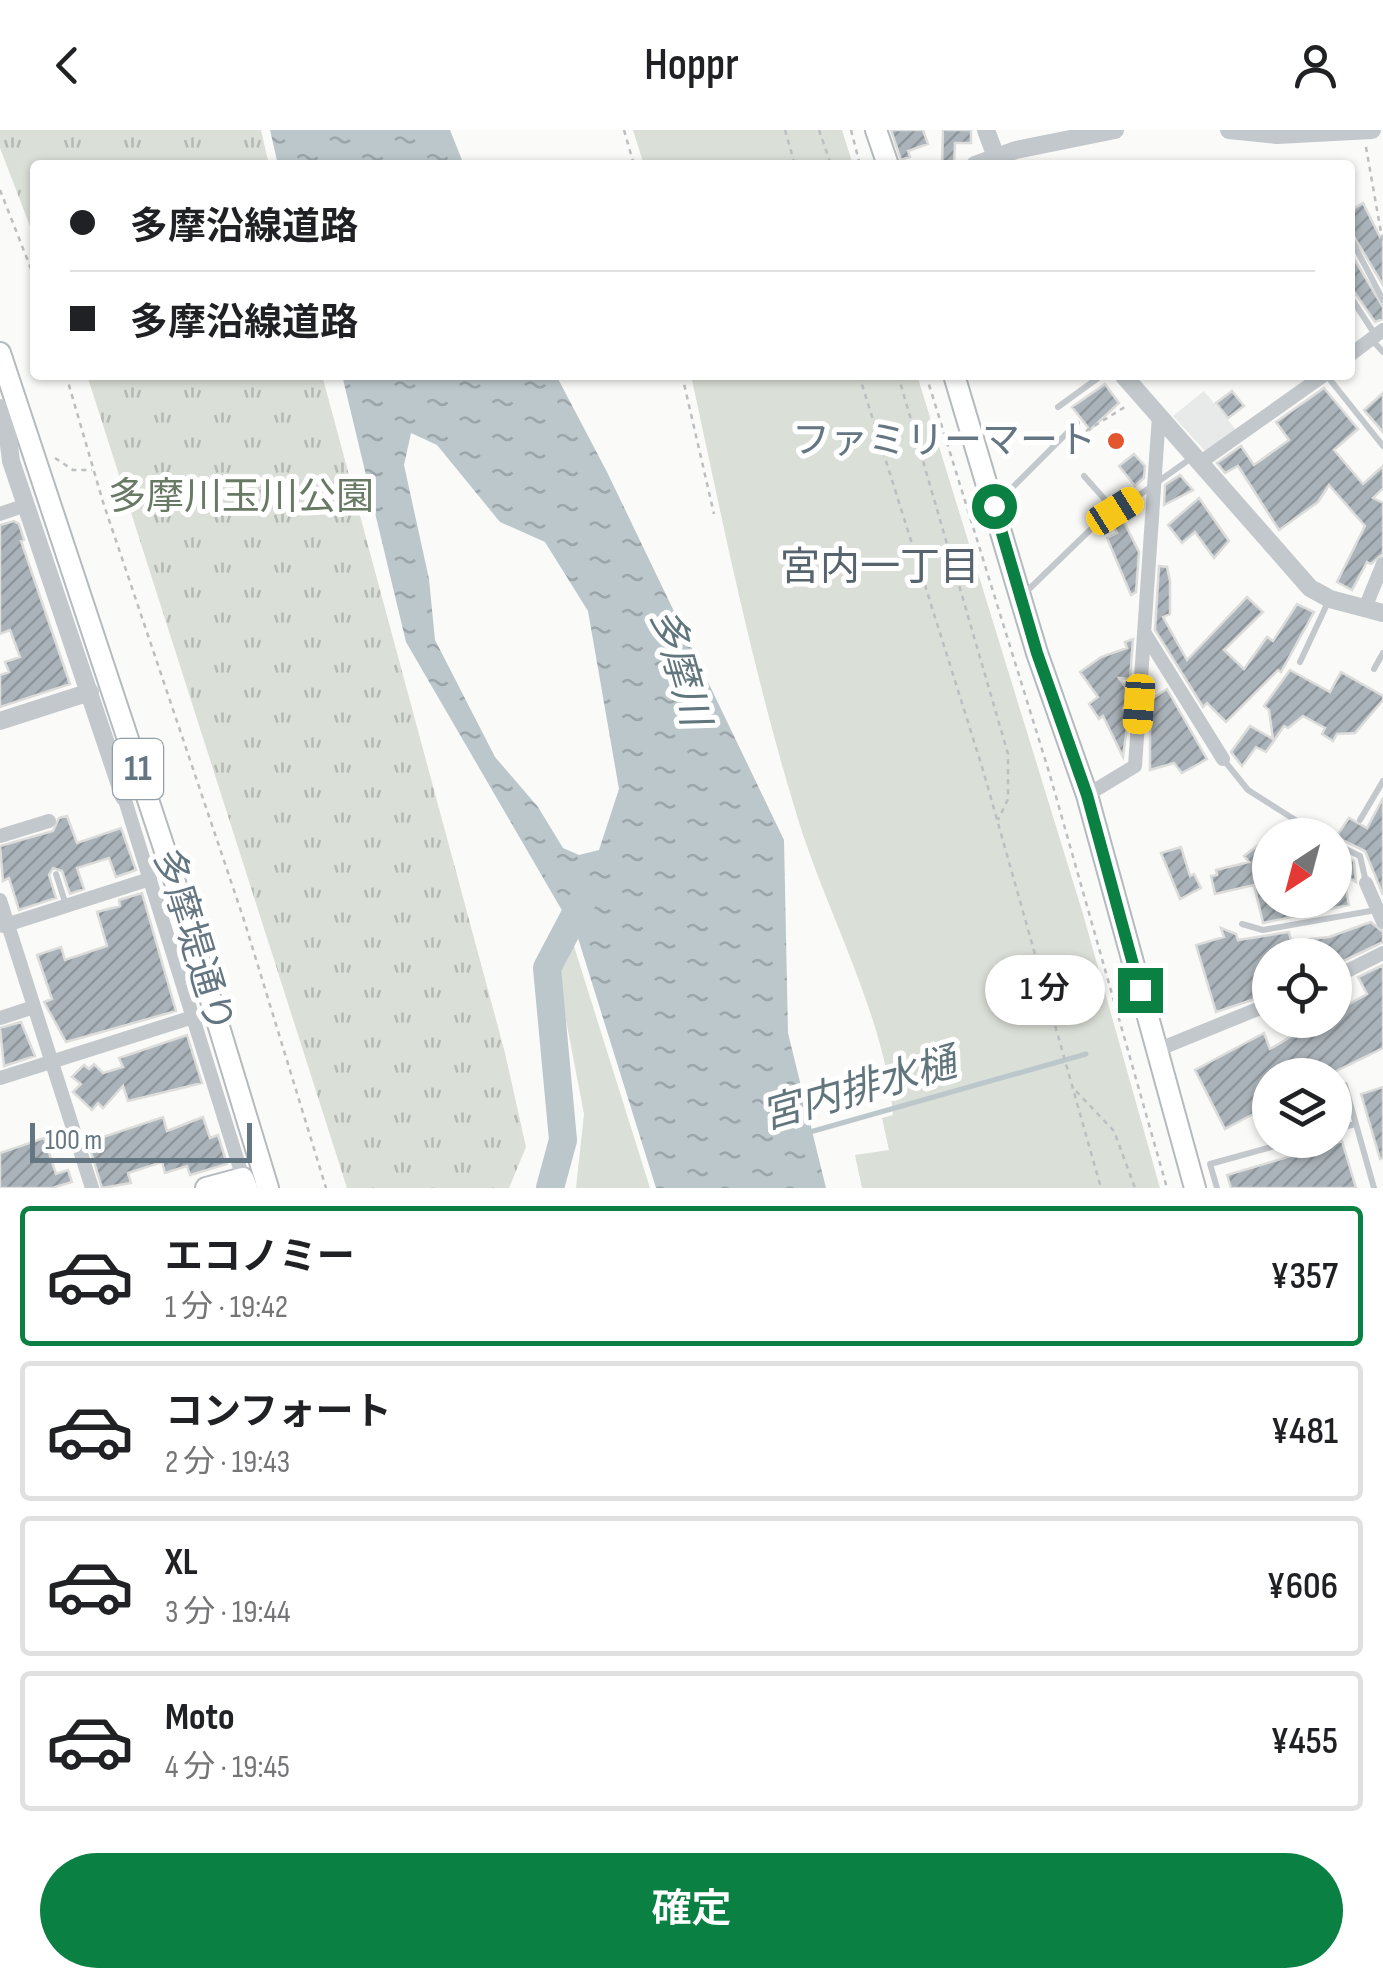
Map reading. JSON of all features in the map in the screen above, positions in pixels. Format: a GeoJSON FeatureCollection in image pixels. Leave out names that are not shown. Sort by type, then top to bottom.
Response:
{"type":"FeatureCollection","features":[{"type":"Feature","properties":{"kind":"main road"},"geometry":{"type":"LineString","coordinates":[[876,130],[886,160]]}},
{"type":"Feature","properties":{"kind":"main road","name":"多摩堤通り"},"geometry":{"type":"LineString","coordinates":[[0,353],[9,414],[170,869],[268,1188]]}},
{"type":"Feature","properties":{"kind":"main road"},"geometry":{"type":"LineString","coordinates":[[956,380],[1021,598],[1087,795],[1194,1188]]}},
{"type":"Feature","properties":{"kind":"main road"},"geometry":{"type":"LineString","coordinates":[[206,1188],[245,1183]]}},
{"type":"Feature","properties":{"kind":"street"},"geometry":{"type":"LineString","coordinates":[[986,130],[997,160],[1116,130]]}},
{"type":"Feature","properties":{"kind":"street"},"geometry":{"type":"LineString","coordinates":[[1229,130],[1372,130]]}},
{"type":"Feature","properties":{"kind":"street"},"geometry":{"type":"LineString","coordinates":[[1128,380],[1293,571],[1330,598],[1374,610],[1383,564]]}},
{"type":"Feature","properties":{"kind":"street"},"geometry":{"type":"LineString","coordinates":[[1198,458],[1317,380]]}},
{"type":"Feature","properties":{"kind":"street"},"geometry":{"type":"LineString","coordinates":[[9,414],[12,460],[124,797],[245,1183]]}},
{"type":"Feature","properties":{"kind":"street"},"geometry":{"type":"LineString","coordinates":[[1087,795],[1135,766],[1159,415]]}},
{"type":"Feature","properties":{"kind":"street"},"geometry":{"type":"LineString","coordinates":[[0,514],[26,505]]}},
{"type":"Feature","properties":{"kind":"street"},"geometry":{"type":"LineString","coordinates":[[1144,631],[1223,758]]}},
{"type":"Feature","properties":{"kind":"street"},"geometry":{"type":"LineString","coordinates":[[0,721],[90,692]]}},
{"type":"Feature","properties":{"kind":"street"},"geometry":{"type":"LineString","coordinates":[[0,836],[48,821]]}},
{"type":"Feature","properties":{"kind":"street"},"geometry":{"type":"LineString","coordinates":[[4,926],[150,879]]}},
{"type":"Feature","properties":{"kind":"street"},"geometry":{"type":"LineString","coordinates":[[1366,883],[1379,916]]}},
{"type":"Feature","properties":{"kind":"street"},"geometry":{"type":"LineString","coordinates":[[0,900],[4,926],[92,1188]]}},
{"type":"Feature","properties":{"kind":"street"},"geometry":{"type":"LineString","coordinates":[[1352,968],[1383,953]]}},
{"type":"Feature","properties":{"kind":"street"},"geometry":{"type":"LineString","coordinates":[[0,1018],[34,1007]]}},
{"type":"Feature","properties":{"kind":"street"},"geometry":{"type":"LineString","coordinates":[[1157,1050],[1252,1011]]}},
{"type":"Feature","properties":{"kind":"street"},"geometry":{"type":"LineString","coordinates":[[0,1078],[193,1017]]}},
{"type":"Feature","properties":{"kind":"lane"},"geometry":{"type":"LineString","coordinates":[[1355,247],[1383,300]]}},
{"type":"Feature","properties":{"kind":"lane"},"geometry":{"type":"LineString","coordinates":[[1355,304],[1383,352]]}},
{"type":"Feature","properties":{"kind":"lane"},"geometry":{"type":"LineString","coordinates":[[1058,406],[1095,380]]}},
{"type":"Feature","properties":{"kind":"lane"},"geometry":{"type":"LineString","coordinates":[[1329,380],[1383,446]]}},
{"type":"Feature","properties":{"kind":"lane"},"geometry":{"type":"LineString","coordinates":[[994,506],[1077,424]]}},
{"type":"Feature","properties":{"kind":"lane"},"geometry":{"type":"LineString","coordinates":[[1021,598],[1115,511],[1198,458]]}},
{"type":"Feature","properties":{"kind":"lane"},"geometry":{"type":"LineString","coordinates":[[1084,476],[1115,511]]}},
{"type":"Feature","properties":{"kind":"lane"},"geometry":{"type":"LineString","coordinates":[[1300,662],[1330,598]]}},
{"type":"Feature","properties":{"kind":"lane"},"geometry":{"type":"LineString","coordinates":[[1374,669],[1383,653]]}},
{"type":"Feature","properties":{"kind":"lane"},"geometry":{"type":"LineString","coordinates":[[1223,758],[1248,790],[1292,818]]}},
{"type":"Feature","properties":{"kind":"lane"},"geometry":{"type":"LineString","coordinates":[[1360,820],[1383,780]]}},
{"type":"Feature","properties":{"kind":"lane"},"geometry":{"type":"LineString","coordinates":[[1352,852],[1360,856],[1366,883]]}},
{"type":"Feature","properties":{"kind":"lane"},"geometry":{"type":"LineString","coordinates":[[56,874],[66,906]]}},
{"type":"Feature","properties":{"kind":"lane"},"geometry":{"type":"LineString","coordinates":[[1242,924],[1262,930],[1379,916]]}},
{"type":"Feature","properties":{"kind":"lane"},"geometry":{"type":"LineString","coordinates":[[1352,1110],[1374,1188]]}},
{"type":"Feature","properties":{"kind":"lane"},"geometry":{"type":"LineString","coordinates":[[1352,1125],[1356,1124]]}},
{"type":"Feature","properties":{"kind":"lane"},"geometry":{"type":"LineString","coordinates":[[1218,1188],[1210,1164],[1252,1152]]}},
{"type":"Feature","properties":{"kind":"path"},"geometry":{"type":"LineString","coordinates":[[624,130],[633,160]]}},
{"type":"Feature","properties":{"kind":"path"},"geometry":{"type":"LineString","coordinates":[[784,130],[793,160]]}},
{"type":"Feature","properties":{"kind":"path"},"geometry":{"type":"LineString","coordinates":[[819,130],[829,160]]}},
{"type":"Feature","properties":{"kind":"path"},"geometry":{"type":"LineString","coordinates":[[851,130],[859,160]]}},
{"type":"Feature","properties":{"kind":"path"},"geometry":{"type":"LineString","coordinates":[[1364,131],[1383,244]]}},
{"type":"Feature","properties":{"kind":"path"},"geometry":{"type":"LineString","coordinates":[[0,190],[30,266]]}},
{"type":"Feature","properties":{"kind":"path"},"geometry":{"type":"LineString","coordinates":[[67,380],[215,828],[326,1188]]}},
{"type":"Feature","properties":{"kind":"path"},"geometry":{"type":"LineString","coordinates":[[683,380],[714,514]]}},
{"type":"Feature","properties":{"kind":"path"},"geometry":{"type":"LineString","coordinates":[[861,380],[998,821],[1102,1188]]}},
{"type":"Feature","properties":{"kind":"path"},"geometry":{"type":"LineString","coordinates":[[899,380],[1008,754],[1008,799],[998,821]]}},
{"type":"Feature","properties":{"kind":"path"},"geometry":{"type":"LineString","coordinates":[[928,380],[1049,772],[1168,1188]]}},
{"type":"Feature","properties":{"kind":"path"},"geometry":{"type":"LineString","coordinates":[[1077,424],[1088,433],[1142,396]]}},
{"type":"Feature","properties":{"kind":"path"},"geometry":{"type":"LineString","coordinates":[[44,449],[73,470],[94,469]]}},
{"type":"Feature","properties":{"kind":"path"},"geometry":{"type":"LineString","coordinates":[[1075,1090],[1114,1132],[1135,1188]]}},
{"type":"Feature","properties":{"kind":"shaded area"},"geometry":{"type":"Polygon","coordinates":[[[1204,391],[1237,431],[1206,452],[1173,416],[1204,391]]]}},
{"type":"Feature","properties":{"kind":"green space"},"geometry":{"type":"Polygon","coordinates":[[[0,130],[261,130],[268,160],[30,160],[30,226],[0,148],[0,130]]]}},
{"type":"Feature","properties":{"kind":"green space"},"geometry":{"type":"Polygon","coordinates":[[[633,130],[842,130],[851,160],[642,160],[633,130]]]}},
{"type":"Feature","properties":{"kind":"green space","name":"多摩川玉川公園"},"geometry":{"type":"Polygon","coordinates":[[[89,380],[323,380],[505,1053],[526,1147],[509,1188],[347,1188],[89,380]]]}},
{"type":"Feature","properties":{"kind":"green space"},"geometry":{"type":"Polygon","coordinates":[[[692,380],[919,380],[1083,914],[1160,1188],[862,1188],[855,1155],[889,1150],[882,1118],[893,1115],[888,1078],[867,1003],[798,819],[740,598],[692,380]]]}},
{"type":"Feature","properties":{"kind":"green space"},"geometry":{"type":"Polygon","coordinates":[[[573,943],[650,1188],[576,1188],[584,1114],[557,973],[567,944],[573,943]]]}},
{"type":"Feature","properties":{"kind":"water"},"geometry":{"type":"Polygon","coordinates":[[[270,130],[450,130],[462,160],[277,160],[270,130]]]}},
{"type":"Feature","properties":{"kind":"water","name":"多摩川"},"geometry":{"type":"Polygon","coordinates":[[[343,380],[559,380],[784,840],[788,1033],[826,1188],[656,1188],[578,938],[406,642],[343,380]],[[411,433],[404,465],[429,579],[435,640],[495,757],[538,807],[563,848],[579,855],[599,850],[619,789],[588,611],[545,542],[500,522],[437,445],[411,433]]]}},
{"type":"Feature","properties":{"kind":"building"},"geometry":{"type":"Polygon","coordinates":[[[891,130],[923,130],[928,144],[908,151],[910,157],[901,160],[891,130]]]}},
{"type":"Feature","properties":{"kind":"building"},"geometry":{"type":"Polygon","coordinates":[[[943,130],[971,130],[971,143],[955,143],[954,160],[942,160],[943,130]]]}},
{"type":"Feature","properties":{"kind":"building"},"geometry":{"type":"Polygon","coordinates":[[[1363,203],[1380,237],[1383,235],[1383,285],[1355,238],[1355,208],[1363,203]]]}},
{"type":"Feature","properties":{"kind":"building"},"geometry":{"type":"Polygon","coordinates":[[[1355,260],[1383,307],[1383,319],[1375,322],[1355,293],[1355,260]]]}},
{"type":"Feature","properties":{"kind":"building"},"geometry":{"type":"Polygon","coordinates":[[[1105,384],[1119,403],[1090,430],[1072,407],[1105,384]]]}},
{"type":"Feature","properties":{"kind":"building"},"geometry":{"type":"Polygon","coordinates":[[[1324,388],[1358,429],[1334,450],[1363,484],[1383,466],[1383,488],[1373,498],[1383,503],[1383,554],[1371,564],[1367,562],[1352,590],[1337,582],[1365,526],[1329,485],[1318,502],[1279,530],[1238,466],[1225,473],[1217,463],[1241,446],[1254,465],[1289,440],[1276,422],[1324,388]]]}},
{"type":"Feature","properties":{"kind":"building"},"geometry":{"type":"Polygon","coordinates":[[[1232,391],[1244,406],[1228,418],[1216,403],[1232,391]]]}},
{"type":"Feature","properties":{"kind":"building"},"geometry":{"type":"Polygon","coordinates":[[[1383,393],[1383,432],[1364,410],[1383,393]]]}},
{"type":"Feature","properties":{"kind":"building"},"geometry":{"type":"Polygon","coordinates":[[[1134,454],[1145,466],[1144,478],[1135,486],[1119,466],[1134,454]]]}},
{"type":"Feature","properties":{"kind":"building"},"geometry":{"type":"Polygon","coordinates":[[[1180,475],[1193,490],[1164,505],[1165,485],[1180,475]]]}},
{"type":"Feature","properties":{"kind":"building"},"geometry":{"type":"Polygon","coordinates":[[[1199,498],[1229,541],[1214,558],[1195,532],[1182,543],[1168,525],[1199,498]]]}},
{"type":"Feature","properties":{"kind":"building"},"geometry":{"type":"Polygon","coordinates":[[[1121,516],[1139,552],[1136,592],[1131,595],[1107,538],[1117,533],[1112,523],[1121,516]]]}},
{"type":"Feature","properties":{"kind":"building"},"geometry":{"type":"Polygon","coordinates":[[[14,521],[19,524],[24,540],[21,541],[70,684],[0,707],[0,675],[9,672],[5,662],[20,657],[10,630],[0,634],[0,525],[14,521]]]}},
{"type":"Feature","properties":{"kind":"building"},"geometry":{"type":"Polygon","coordinates":[[[1159,566],[1167,567],[1170,581],[1170,614],[1163,617],[1187,660],[1247,597],[1263,612],[1224,650],[1244,669],[1267,637],[1273,641],[1297,604],[1314,612],[1281,672],[1278,670],[1226,722],[1207,703],[1203,707],[1155,630],[1159,566]]]}},
{"type":"Feature","properties":{"kind":"building"},"geometry":{"type":"Polygon","coordinates":[[[1133,639],[1130,679],[1119,678],[1129,692],[1129,704],[1123,708],[1128,720],[1123,757],[1103,716],[1099,719],[1089,704],[1098,697],[1080,672],[1101,657],[1127,648],[1125,642],[1133,639]]]}},
{"type":"Feature","properties":{"kind":"building"},"geometry":{"type":"Polygon","coordinates":[[[1290,670],[1330,692],[1341,672],[1383,696],[1383,700],[1355,733],[1337,734],[1333,741],[1322,734],[1325,728],[1303,716],[1288,728],[1284,726],[1266,752],[1256,747],[1242,766],[1231,752],[1250,726],[1273,739],[1269,710],[1264,706],[1290,670]]]}},
{"type":"Feature","properties":{"kind":"building"},"geometry":{"type":"Polygon","coordinates":[[[1167,689],[1207,759],[1182,773],[1174,763],[1150,770],[1150,700],[1167,689]]]}},
{"type":"Feature","properties":{"kind":"building"},"geometry":{"type":"Polygon","coordinates":[[[1383,798],[1383,895],[1365,851],[1352,845],[1352,820],[1367,828],[1383,798]]]}},
{"type":"Feature","properties":{"kind":"building"},"geometry":{"type":"Polygon","coordinates":[[[67,816],[77,843],[121,828],[136,870],[116,877],[109,858],[77,868],[84,889],[70,894],[62,871],[53,868],[49,875],[56,898],[19,910],[9,878],[3,881],[0,846],[53,831],[59,818],[67,816]]]}},
{"type":"Feature","properties":{"kind":"building"},"geometry":{"type":"Polygon","coordinates":[[[1181,847],[1190,876],[1194,874],[1201,888],[1180,899],[1161,853],[1181,847]]]}},
{"type":"Feature","properties":{"kind":"building"},"geometry":{"type":"Polygon","coordinates":[[[1252,850],[1252,885],[1215,894],[1211,876],[1217,875],[1216,870],[1249,862],[1244,856],[1252,850]]]}},
{"type":"Feature","properties":{"kind":"building"},"geometry":{"type":"Polygon","coordinates":[[[142,893],[176,1011],[66,1042],[44,1002],[52,999],[37,955],[61,947],[65,960],[107,946],[97,912],[120,906],[119,900],[142,893]]]}},
{"type":"Feature","properties":{"kind":"building"},"geometry":{"type":"Polygon","coordinates":[[[1262,918],[1287,918],[1263,923],[1262,918]]]}},
{"type":"Feature","properties":{"kind":"building"},"geometry":{"type":"Polygon","coordinates":[[[1371,922],[1383,932],[1383,942],[1352,957],[1352,938],[1320,938],[1371,922]]]}},
{"type":"Feature","properties":{"kind":"building"},"geometry":{"type":"Polygon","coordinates":[[[1221,928],[1236,934],[1238,940],[1289,932],[1290,938],[1252,938],[1252,1000],[1216,1012],[1196,945],[1224,937],[1221,928]]]}},
{"type":"Feature","properties":{"kind":"building"},"geometry":{"type":"Polygon","coordinates":[[[1383,965],[1383,1048],[1352,1063],[1352,1058],[1252,1058],[1252,1115],[1225,1129],[1195,1070],[1255,1038],[1266,1038],[1270,1049],[1289,1038],[1352,1038],[1352,1002],[1367,994],[1358,977],[1383,965]]]}},
{"type":"Feature","properties":{"kind":"building"},"geometry":{"type":"Polygon","coordinates":[[[21,1022],[35,1056],[4,1066],[0,1028],[21,1022]]]}},
{"type":"Feature","properties":{"kind":"building"},"geometry":{"type":"Polygon","coordinates":[[[187,1035],[202,1083],[128,1101],[123,1086],[103,1108],[98,1103],[92,1110],[73,1092],[81,1084],[72,1077],[84,1065],[89,1069],[94,1064],[103,1073],[123,1067],[119,1058],[187,1035]]]}},
{"type":"Feature","properties":{"kind":"building"},"geometry":{"type":"Polygon","coordinates":[[[1383,1087],[1383,1158],[1380,1159],[1361,1094],[1383,1087]]]}},
{"type":"Feature","properties":{"kind":"building"},"geometry":{"type":"Polygon","coordinates":[[[163,1117],[167,1131],[203,1117],[210,1138],[218,1135],[227,1164],[190,1175],[187,1166],[165,1173],[162,1162],[128,1173],[131,1183],[102,1188],[88,1142],[163,1117]]]}},
{"type":"Feature","properties":{"kind":"building"},"geometry":{"type":"Polygon","coordinates":[[[44,1138],[56,1174],[68,1170],[72,1182],[52,1188],[0,1188],[0,1153],[44,1138]]]}},
{"type":"Feature","properties":{"kind":"building"},"geometry":{"type":"Polygon","coordinates":[[[1284,1158],[1347,1158],[1356,1188],[1231,1188],[1227,1175],[1284,1158]]]}},
{"type":"Feature","properties":{"kind":"waterway"},"geometry":{"type":"LineString","coordinates":[[550,1188],[563,1140],[547,968],[587,892]]}},
{"type":"Feature","properties":{"kind":"waterway","name":"宮内排水樋"},"geometry":{"type":"LineString","coordinates":[[810,1132],[1086,1054]]}},
{"type":"Feature","properties":{"kind":"place","name":"ファミリーマート"},"geometry":{"type":"Point","coordinates":[1116,441]}},
{"type":"Feature","properties":{"kind":"district","name":"宮内一丁目"},"geometry":{"type":"Point","coordinates":[880,568]}},
{"type":"Feature","properties":{"kind":"route"},"geometry":{"type":"LineString","coordinates":[[994,506],[1037,653],[1087,795],[1140,990]]}}]}
